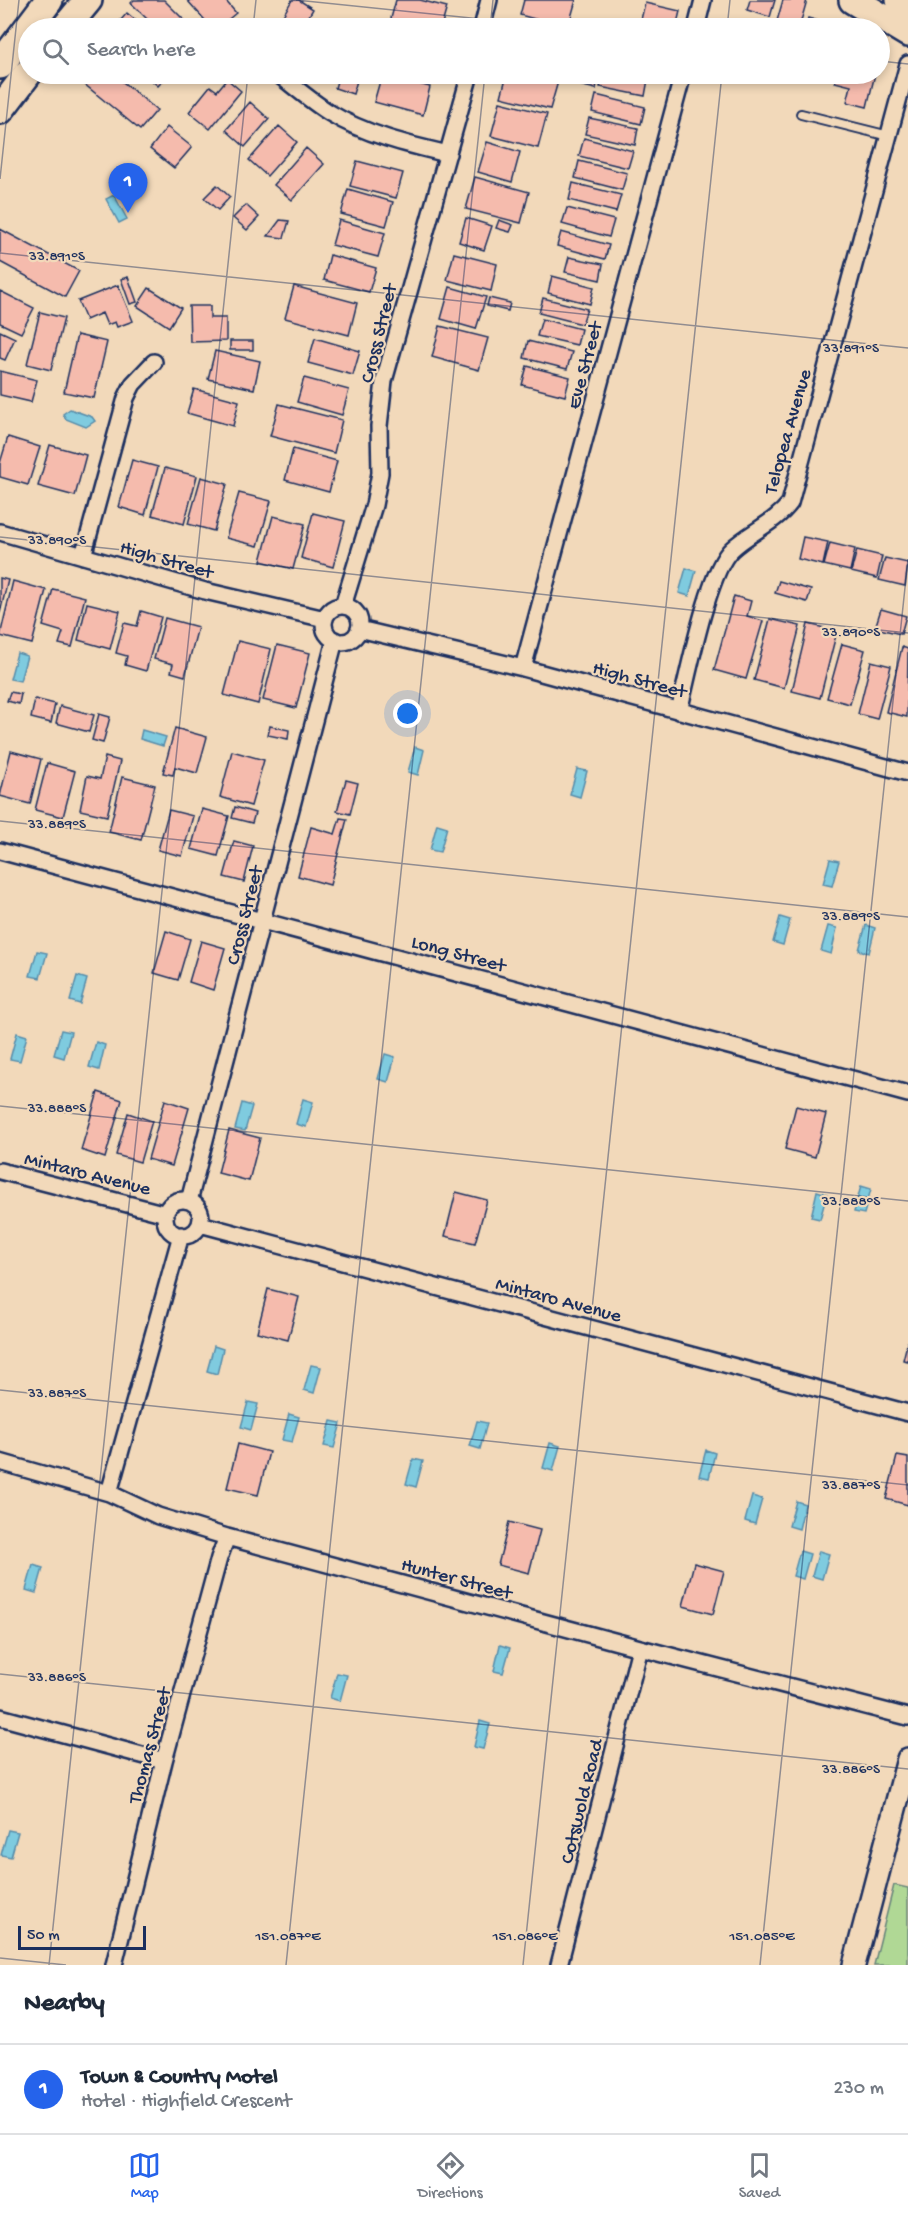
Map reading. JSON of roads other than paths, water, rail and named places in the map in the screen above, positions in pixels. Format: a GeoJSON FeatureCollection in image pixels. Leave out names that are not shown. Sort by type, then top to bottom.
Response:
{"type":"FeatureCollection","features":[{"type":"Feature","properties":{"kind":"highway"},"geometry":{"type":"LineString","coordinates":[[36,18],[50,0]]}},
{"type":"Feature","properties":{"kind":"highway"},"geometry":{"type":"LineString","coordinates":[[73,18],[88,0]]}},
{"type":"Feature","properties":{"kind":"highway"},"geometry":{"type":"LineString","coordinates":[[853,0],[883,18]]}},
{"type":"Feature","properties":{"kind":"highway"},"geometry":{"type":"LineString","coordinates":[[900,0],[908,5]]}},
{"type":"Feature","properties":{"kind":"highway"},"geometry":{"type":"LineString","coordinates":[[890,22],[908,33]]}},
{"type":"Feature","properties":{"kind":"highway"},"geometry":{"type":"LineString","coordinates":[[0,65],[18,42]]}},
{"type":"Feature","properties":{"kind":"highway"},"geometry":{"type":"LineString","coordinates":[[0,110],[20,84]]}},
{"type":"Feature","properties":{"kind":"main road"},"geometry":{"type":"LineString","coordinates":[[854,1965],[908,1759]]}},
{"type":"Feature","properties":{"kind":"street"},"geometry":{"type":"LineString","coordinates":[[484,18],[489,0]]}},
{"type":"Feature","properties":{"kind":"street"},"geometry":{"type":"LineString","coordinates":[[698,18],[703,0]]}},
{"type":"Feature","properties":{"kind":"street","name":"Telopea Avenue"},"geometry":{"type":"LineString","coordinates":[[680,711],[715,575],[732,548],[783,512],[790,503],[908,64]]}},
{"type":"Feature","properties":{"kind":"street"},"geometry":{"type":"LineString","coordinates":[[291,84],[331,114],[380,135],[448,154]]}},
{"type":"Feature","properties":{"kind":"street","name":"Cross Street"},"geometry":{"type":"LineString","coordinates":[[343,606],[374,505],[380,473],[379,426],[384,381],[467,84]]}},
{"type":"Feature","properties":{"kind":"street","name":"Eve Street"},"geometry":{"type":"LineString","coordinates":[[524,668],[680,84]]}},
{"type":"Feature","properties":{"kind":"street"},"geometry":{"type":"LineString","coordinates":[[83,556],[126,398],[133,384],[154,362]]}},
{"type":"Feature","properties":{"kind":"street","name":"High Street"},"geometry":{"type":"LineString","coordinates":[[0,532],[205,591],[325,619]]}},
{"type":"Feature","properties":{"kind":"street"},"geometry":{"type":"LineString","coordinates":[[349,607],[358,615],[359,629],[351,639],[335,640],[326,632],[325,619],[332,609],[349,607]]}},
{"type":"Feature","properties":{"kind":"street","name":"High Street"},"geometry":{"type":"LineString","coordinates":[[359,629],[524,668],[908,773]]}},
{"type":"Feature","properties":{"kind":"street","name":"Cross Street"},"geometry":{"type":"LineString","coordinates":[[189,1201],[335,640]]}},
{"type":"Feature","properties":{"kind":"street","name":"Long Street"},"geometry":{"type":"LineString","coordinates":[[0,851],[908,1094]]}},
{"type":"Feature","properties":{"kind":"street","name":"Mintaro Avenue"},"geometry":{"type":"LineString","coordinates":[[0,1171],[166,1214]]}},
{"type":"Feature","properties":{"kind":"street"},"geometry":{"type":"LineString","coordinates":[[177,1201],[189,1201],[200,1213],[200,1224],[193,1233],[175,1234],[167,1225],[166,1214],[172,1204],[177,1201]]}},
{"type":"Feature","properties":{"kind":"street","name":"Mintaro Avenue"},"geometry":{"type":"LineString","coordinates":[[200,1224],[908,1413]]}},
{"type":"Feature","properties":{"kind":"street"},"geometry":{"type":"LineString","coordinates":[[109,1493],[181,1235]]}},
{"type":"Feature","properties":{"kind":"street","name":"Hunter Street"},"geometry":{"type":"LineString","coordinates":[[0,1462],[109,1493],[158,1516],[227,1537],[908,1717]]}},
{"type":"Feature","properties":{"kind":"street","name":"Thomas Street"},"geometry":{"type":"LineString","coordinates":[[114,1965],[164,1761],[219,1558],[227,1537]]}},
{"type":"Feature","properties":{"kind":"street","name":"Cotswold Road"},"geometry":{"type":"LineString","coordinates":[[559,1965],[640,1648]]}},
{"type":"Feature","properties":{"kind":"street"},"geometry":{"type":"LineString","coordinates":[[0,1717],[164,1761]]}},
{"type":"Feature","properties":{"kind":"lane"},"geometry":{"type":"LineString","coordinates":[[801,114],[889,136]]}},
{"type":"Feature","properties":{"kind":"water"},"geometry":{"type":"Polygon","coordinates":[[[114,195],[127,219],[119,223],[106,199],[114,195]]]}},
{"type":"Feature","properties":{"kind":"water"},"geometry":{"type":"Polygon","coordinates":[[[70,409],[92,417],[95,421],[86,427],[66,419],[63,414],[70,409]]]}},
{"type":"Feature","properties":{"kind":"water"},"geometry":{"type":"Polygon","coordinates":[[[686,568],[696,571],[689,596],[679,593],[686,568]]]}},
{"type":"Feature","properties":{"kind":"water"},"geometry":{"type":"Polygon","coordinates":[[[17,653],[27,656],[20,681],[10,679],[17,653]]]}},
{"type":"Feature","properties":{"kind":"water"},"geometry":{"type":"Polygon","coordinates":[[[142,730],[166,737],[163,746],[140,739],[142,730]]]}},
{"type":"Feature","properties":{"kind":"water"},"geometry":{"type":"Polygon","coordinates":[[[415,747],[424,750],[418,775],[408,772],[415,747]]]}},
{"type":"Feature","properties":{"kind":"water"},"geometry":{"type":"Polygon","coordinates":[[[577,769],[587,771],[580,797],[570,794],[577,769]]]}},
{"type":"Feature","properties":{"kind":"water"},"geometry":{"type":"Polygon","coordinates":[[[437,824],[447,827],[440,852],[430,850],[437,824]]]}},
{"type":"Feature","properties":{"kind":"water"},"geometry":{"type":"Polygon","coordinates":[[[830,859],[839,861],[832,886],[823,884],[830,859]]]}},
{"type":"Feature","properties":{"kind":"water"},"geometry":{"type":"Polygon","coordinates":[[[780,917],[790,920],[783,945],[773,942],[780,917]]]}},
{"type":"Feature","properties":{"kind":"water"},"geometry":{"type":"Polygon","coordinates":[[[866,925],[875,928],[869,953],[859,950],[866,925]]]}},
{"type":"Feature","properties":{"kind":"water"},"geometry":{"type":"Polygon","coordinates":[[[828,926],[837,928],[831,954],[821,951],[828,926]]]}},
{"type":"Feature","properties":{"kind":"water"},"geometry":{"type":"Polygon","coordinates":[[[37,951],[47,953],[40,978],[30,976],[37,951]]]}},
{"type":"Feature","properties":{"kind":"water"},"geometry":{"type":"Polygon","coordinates":[[[77,976],[87,979],[80,1004],[70,1001],[77,976]]]}},
{"type":"Feature","properties":{"kind":"water"},"geometry":{"type":"Polygon","coordinates":[[[61,1030],[71,1032],[64,1058],[54,1055],[61,1030]]]}},
{"type":"Feature","properties":{"kind":"water"},"geometry":{"type":"Polygon","coordinates":[[[17,1033],[27,1036],[20,1061],[10,1059],[17,1033]]]}},
{"type":"Feature","properties":{"kind":"water"},"geometry":{"type":"Polygon","coordinates":[[[96,1042],[105,1045],[99,1070],[89,1067],[96,1042]]]}},
{"type":"Feature","properties":{"kind":"water"},"geometry":{"type":"Polygon","coordinates":[[[385,1054],[395,1057],[388,1082],[378,1079],[385,1054]]]}},
{"type":"Feature","properties":{"kind":"water"},"geometry":{"type":"Polygon","coordinates":[[[303,1099],[313,1102],[306,1127],[296,1124],[303,1099]]]}},
{"type":"Feature","properties":{"kind":"water"},"geometry":{"type":"Polygon","coordinates":[[[242,1103],[252,1106],[245,1131],[235,1129],[242,1103]]]}},
{"type":"Feature","properties":{"kind":"water"},"geometry":{"type":"Polygon","coordinates":[[[861,1186],[871,1189],[864,1214],[854,1212],[861,1186]]]}},
{"type":"Feature","properties":{"kind":"water"},"geometry":{"type":"Polygon","coordinates":[[[817,1191],[827,1194],[820,1219],[811,1217],[817,1191]]]}},
{"type":"Feature","properties":{"kind":"water"},"geometry":{"type":"Polygon","coordinates":[[[214,1346],[223,1349],[217,1374],[207,1371],[214,1346]]]}},
{"type":"Feature","properties":{"kind":"water"},"geometry":{"type":"Polygon","coordinates":[[[311,1365],[321,1367],[314,1393],[304,1390],[311,1365]]]}},
{"type":"Feature","properties":{"kind":"water"},"geometry":{"type":"Polygon","coordinates":[[[248,1402],[258,1404],[251,1430],[241,1427],[248,1402]]]}},
{"type":"Feature","properties":{"kind":"water"},"geometry":{"type":"Polygon","coordinates":[[[289,1414],[299,1417],[292,1442],[282,1440],[289,1414]]]}},
{"type":"Feature","properties":{"kind":"water"},"geometry":{"type":"Polygon","coordinates":[[[331,1421],[341,1423],[334,1448],[324,1446],[331,1421]]]}},
{"type":"Feature","properties":{"kind":"water"},"geometry":{"type":"Polygon","coordinates":[[[477,1421],[487,1423],[480,1449],[470,1446],[477,1421]]]}},
{"type":"Feature","properties":{"kind":"water"},"geometry":{"type":"Polygon","coordinates":[[[550,1443],[560,1446],[553,1471],[543,1468],[550,1443]]]}},
{"type":"Feature","properties":{"kind":"water"},"geometry":{"type":"Polygon","coordinates":[[[706,1450],[715,1453],[709,1478],[699,1476],[706,1450]]]}},
{"type":"Feature","properties":{"kind":"water"},"geometry":{"type":"Polygon","coordinates":[[[413,1459],[423,1461],[416,1487],[406,1484],[413,1459]]]}},
{"type":"Feature","properties":{"kind":"water"},"geometry":{"type":"Polygon","coordinates":[[[752,1496],[762,1499],[755,1524],[745,1521],[752,1496]]]}},
{"type":"Feature","properties":{"kind":"water"},"geometry":{"type":"Polygon","coordinates":[[[796,1501],[805,1504],[799,1529],[789,1526],[796,1501]]]}},
{"type":"Feature","properties":{"kind":"water"},"geometry":{"type":"Polygon","coordinates":[[[800,1551],[810,1554],[803,1579],[793,1576],[800,1551]]]}},
{"type":"Feature","properties":{"kind":"water"},"geometry":{"type":"Polygon","coordinates":[[[819,1551],[829,1554],[822,1579],[812,1576],[819,1551]]]}},
{"type":"Feature","properties":{"kind":"water"},"geometry":{"type":"Polygon","coordinates":[[[33,1565],[43,1568],[36,1593],[26,1590],[33,1565]]]}},
{"type":"Feature","properties":{"kind":"water"},"geometry":{"type":"Polygon","coordinates":[[[500,1645],[510,1648],[503,1673],[494,1671],[500,1645]]]}},
{"type":"Feature","properties":{"kind":"water"},"geometry":{"type":"Polygon","coordinates":[[[337,1673],[347,1675],[340,1701],[330,1698],[337,1673]]]}},
{"type":"Feature","properties":{"kind":"water"},"geometry":{"type":"Polygon","coordinates":[[[480,1721],[490,1724],[483,1749],[474,1747],[480,1721]]]}},
{"type":"Feature","properties":{"kind":"water"},"geometry":{"type":"Polygon","coordinates":[[[8,1830],[18,1832],[11,1857],[1,1855],[8,1830]]]}},
{"type":"Feature","properties":{"kind":"place","name":"Town & Country Motel"},"geometry":{"type":"Point","coordinates":[128,213]}}]}
